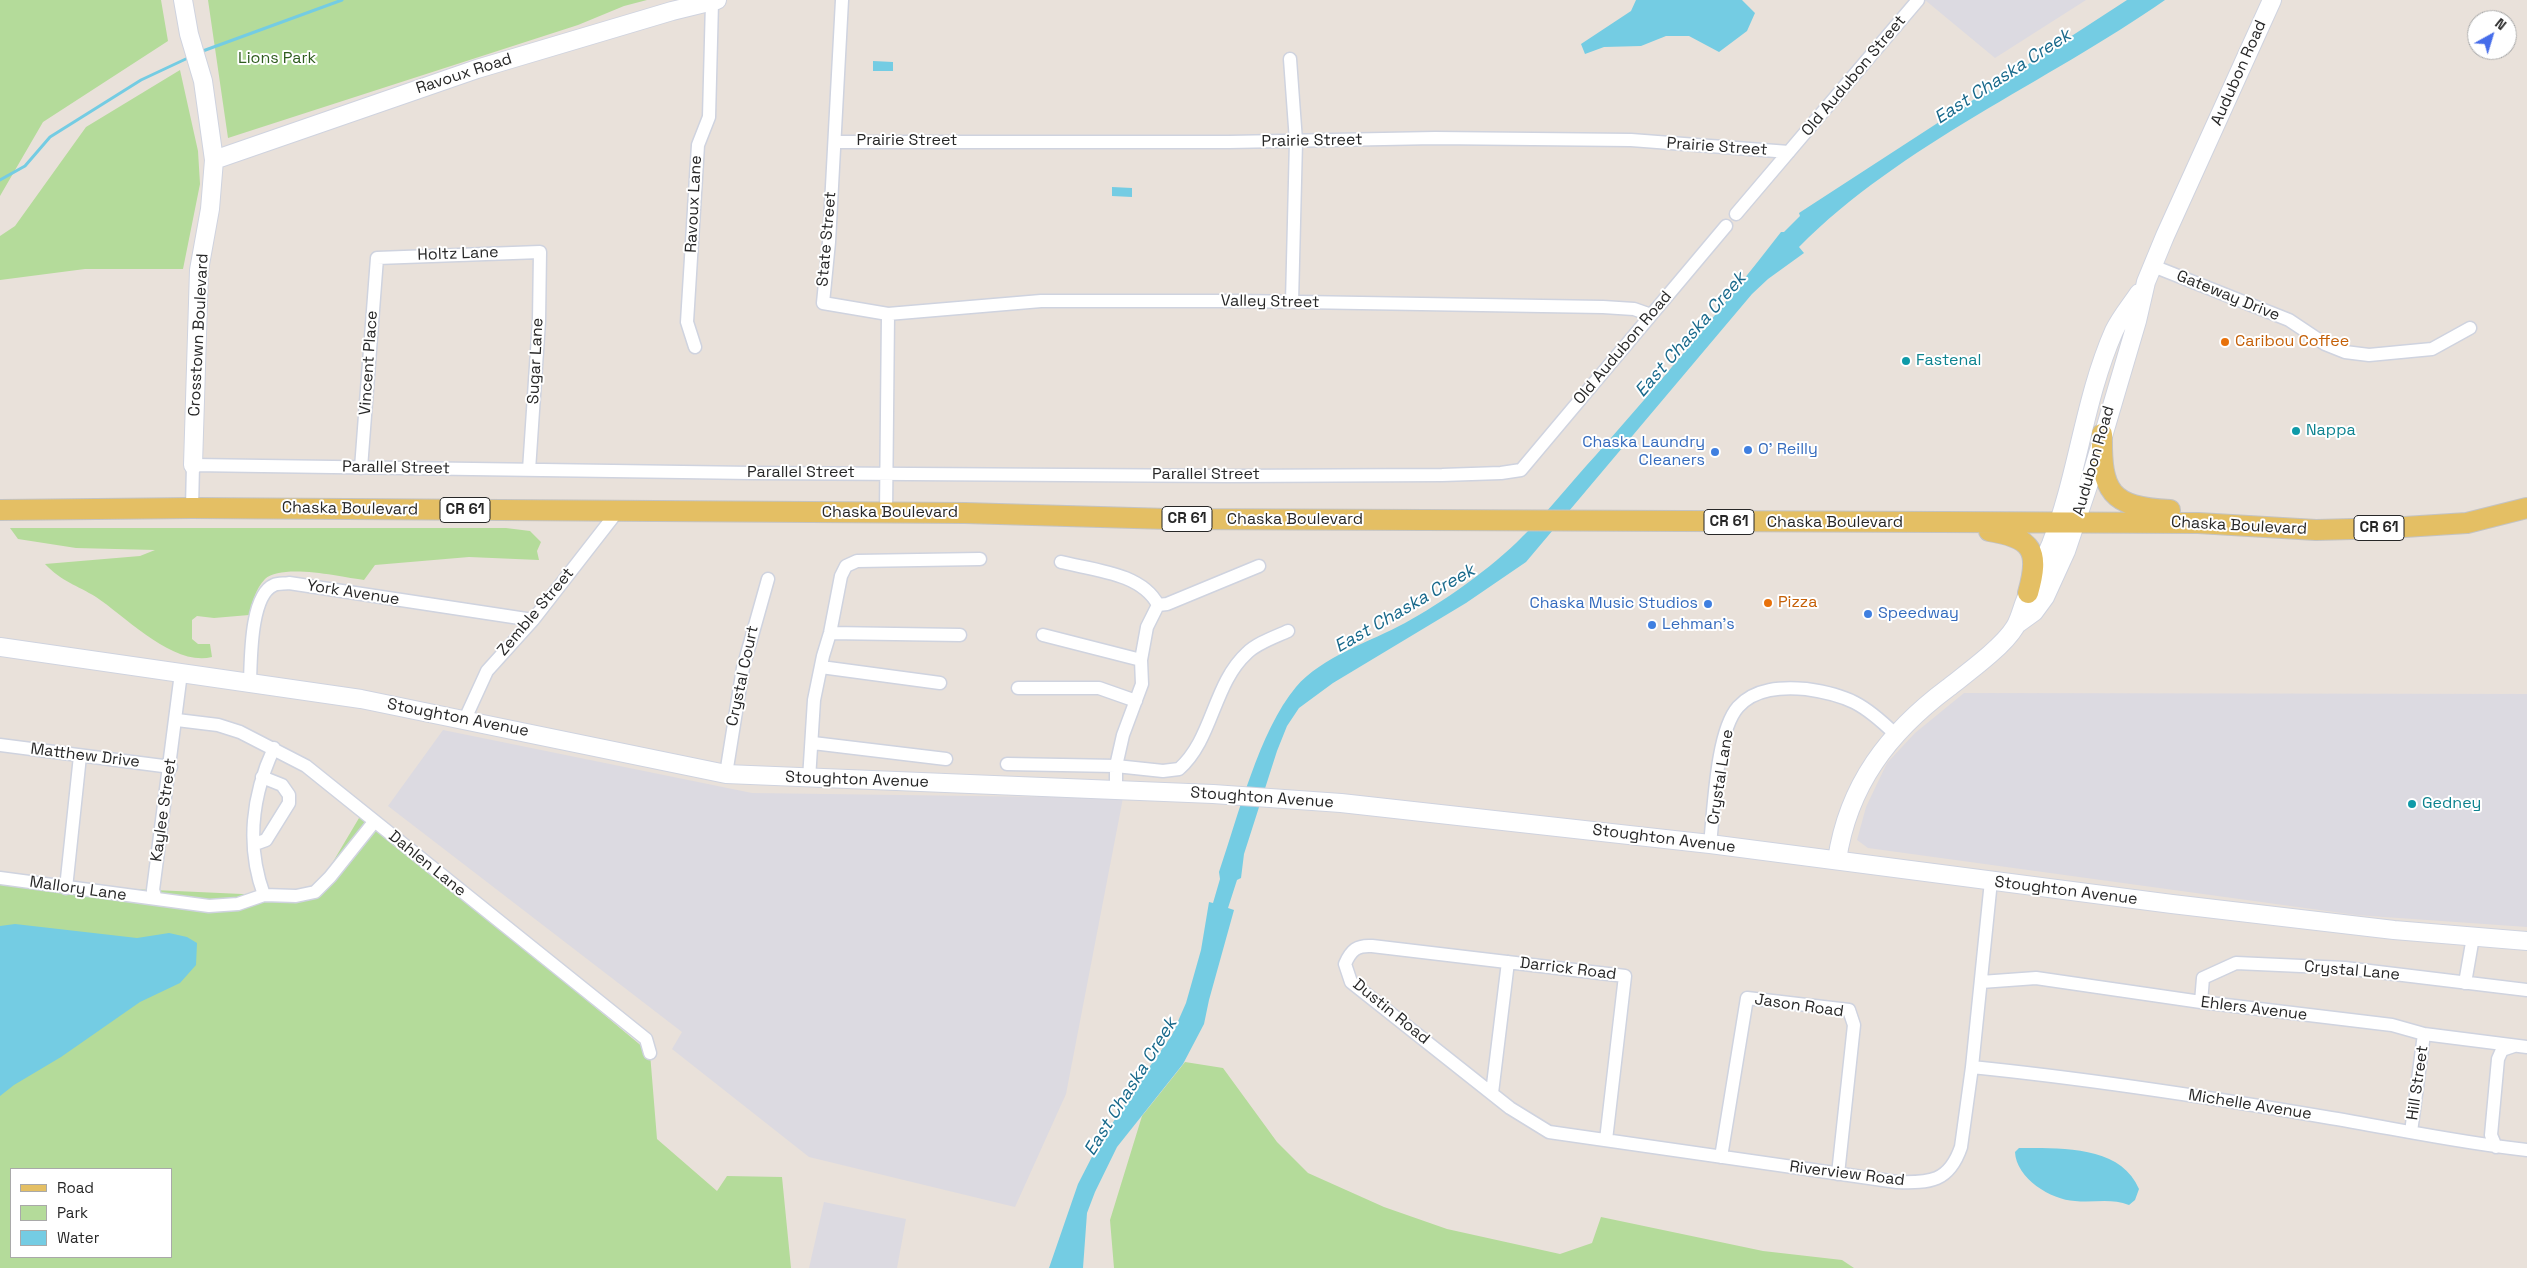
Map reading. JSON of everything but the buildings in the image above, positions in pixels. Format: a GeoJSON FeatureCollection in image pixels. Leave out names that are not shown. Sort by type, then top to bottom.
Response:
{"type":"FeatureCollection","features":[{"type":"Feature","properties":{"kind":"main road"},"geometry":{"type":"LineString","coordinates":[[2102,434],[2104,475],[2113,493],[2121,500],[2141,509],[2179,511],[2230,524]]}},
{"type":"Feature","properties":{"kind":"main road","name":"Chaska Boulevard"},"geometry":{"type":"LineString","coordinates":[[0,510],[192,508],[886,513],[1168,519],[2230,524],[2316,530],[2467,523],[2527,508]]}},
{"type":"Feature","properties":{"kind":"main road"},"geometry":{"type":"LineString","coordinates":[[1932,523],[2006,534],[2018,539],[2033,555],[2035,564],[2028,593]]}},
{"type":"Feature","properties":{"kind":"street","name":"Crosstown Boulevard"},"geometry":{"type":"LineString","coordinates":[[183,0],[189,34],[201,72],[214,160],[210,209],[199,270],[193,465]]}},
{"type":"Feature","properties":{"kind":"street","name":"State Street"},"geometry":{"type":"LineString","coordinates":[[842,0],[829,242],[822,303],[888,314]]}},
{"type":"Feature","properties":{"kind":"street","name":"Old Audubon Street"},"geometry":{"type":"LineString","coordinates":[[1789,152],[1918,0]]}},
{"type":"Feature","properties":{"kind":"street","name":"Audubon Road"},"geometry":{"type":"LineString","coordinates":[[2016,625],[2028,593],[2051,544],[2066,523],[2102,434],[2150,274],[2272,0]]}},
{"type":"Feature","properties":{"kind":"street","name":"Ravoux Road"},"geometry":{"type":"LineString","coordinates":[[214,160],[477,68],[672,11],[715,1]]}},
{"type":"Feature","properties":{"kind":"street","name":"Ravoux Lane"},"geometry":{"type":"LineString","coordinates":[[695,347],[687,322],[698,145],[709,116],[715,1]]}},
{"type":"Feature","properties":{"kind":"street"},"geometry":{"type":"LineString","coordinates":[[1290,59],[1296,141],[1292,302]]}},
{"type":"Feature","properties":{"kind":"street","name":"Prairie Street"},"geometry":{"type":"LineString","coordinates":[[835,142],[1296,141],[1435,138],[1631,140],[1789,152]]}},
{"type":"Feature","properties":{"kind":"street"},"geometry":{"type":"LineString","coordinates":[[1736,214],[1789,152]]}},
{"type":"Feature","properties":{"kind":"street","name":"Old Audubon Road"},"geometry":{"type":"LineString","coordinates":[[1521,470],[1726,226]]}},
{"type":"Feature","properties":{"kind":"street","name":"Holtz Lane"},"geometry":{"type":"LineString","coordinates":[[377,258],[540,252]]}},
{"type":"Feature","properties":{"kind":"street","name":"Sugar Lane"},"geometry":{"type":"LineString","coordinates":[[530,470],[539,321],[540,252]]}},
{"type":"Feature","properties":{"kind":"street","name":"Vincent Place"},"geometry":{"type":"LineString","coordinates":[[361,468],[377,258]]}},
{"type":"Feature","properties":{"kind":"street","name":"Audubon Road"},"geometry":{"type":"LineString","coordinates":[[1837,860],[1841,834],[1853,798],[1864,778],[1894,734],[1928,703],[1984,658],[2016,625],[2034,612],[2045,597],[2056,576],[2101,364],[2115,328],[2150,274]]}},
{"type":"Feature","properties":{"kind":"street","name":"Gateway Drive"},"geometry":{"type":"LineString","coordinates":[[2150,274],[2289,320],[2325,344],[2345,352],[2369,355],[2432,349],[2470,328]]}},
{"type":"Feature","properties":{"kind":"street","name":"Valley Street"},"geometry":{"type":"LineString","coordinates":[[888,314],[1041,301],[1292,302],[1603,307],[1634,309],[1651,315]]}},
{"type":"Feature","properties":{"kind":"street"},"geometry":{"type":"LineString","coordinates":[[886,513],[888,314]]}},
{"type":"Feature","properties":{"kind":"street"},"geometry":{"type":"LineString","coordinates":[[192,508],[193,465]]}},
{"type":"Feature","properties":{"kind":"street","name":"Parallel Street"},"geometry":{"type":"LineString","coordinates":[[193,465],[886,473],[1410,475],[1502,473],[1521,470]]}},
{"type":"Feature","properties":{"kind":"street","name":"Zemble Street"},"geometry":{"type":"LineString","coordinates":[[465,719],[486,671],[533,620],[617,512]]}},
{"type":"Feature","properties":{"kind":"street"},"geometry":{"type":"LineString","coordinates":[[810,779],[814,700],[830,634],[841,576],[846,566],[857,561],[980,559]]}},
{"type":"Feature","properties":{"kind":"street"},"geometry":{"type":"LineString","coordinates":[[1061,562],[1128,579],[1153,595],[1158,605]]}},
{"type":"Feature","properties":{"kind":"street"},"geometry":{"type":"LineString","coordinates":[[1158,605],[1167,604],[1259,566]]}},
{"type":"Feature","properties":{"kind":"street","name":"Crystal Court"},"geometry":{"type":"LineString","coordinates":[[726,774],[744,668],[768,579]]}},
{"type":"Feature","properties":{"kind":"street","name":"York Avenue"},"geometry":{"type":"LineString","coordinates":[[250,681],[252,634],[257,611],[264,594],[273,585],[289,583],[533,620]]}},
{"type":"Feature","properties":{"kind":"street"},"geometry":{"type":"LineString","coordinates":[[1116,791],[1116,766],[1123,735],[1142,684],[1141,660],[1147,627],[1158,605]]}},
{"type":"Feature","properties":{"kind":"street"},"geometry":{"type":"LineString","coordinates":[[1007,764],[1116,766],[1163,771],[1179,769],[1198,746],[1224,686],[1239,662],[1248,651],[1288,630]]}},
{"type":"Feature","properties":{"kind":"street"},"geometry":{"type":"LineString","coordinates":[[830,634],[960,636]]}},
{"type":"Feature","properties":{"kind":"street"},"geometry":{"type":"LineString","coordinates":[[1043,634],[1141,660]]}},
{"type":"Feature","properties":{"kind":"street","name":"Stoughton Avenue"},"geometry":{"type":"LineString","coordinates":[[0,647],[250,681],[465,719],[670,764],[726,774],[1290,798],[1710,844],[1991,882],[2366,927],[2527,941]]}},
{"type":"Feature","properties":{"kind":"street"},"geometry":{"type":"LineString","coordinates":[[821,667],[940,683]]}},
{"type":"Feature","properties":{"kind":"street","name":"Kaylee Street"},"geometry":{"type":"LineString","coordinates":[[156,899],[153,890],[171,767],[181,672]]}},
{"type":"Feature","properties":{"kind":"street","name":"Crystal Lane"},"geometry":{"type":"LineString","coordinates":[[1710,844],[1719,769],[1729,723],[1739,707],[1756,694],[1779,687],[1838,694],[1858,702],[1894,734]]}},
{"type":"Feature","properties":{"kind":"street"},"geometry":{"type":"LineString","coordinates":[[1018,688],[1099,688],[1136,701]]}},
{"type":"Feature","properties":{"kind":"street","name":"Dahlen Lane"},"geometry":{"type":"LineString","coordinates":[[177,720],[218,725],[240,732],[306,766],[646,1039],[650,1053]]}},
{"type":"Feature","properties":{"kind":"street"},"geometry":{"type":"LineString","coordinates":[[813,743],[946,759]]}},
{"type":"Feature","properties":{"kind":"street","name":"Matthew Drive"},"geometry":{"type":"LineString","coordinates":[[0,745],[171,767]]}},
{"type":"Feature","properties":{"kind":"street"},"geometry":{"type":"LineString","coordinates":[[274,748],[262,777],[253,818],[257,875],[264,895],[296,896],[315,892],[349,856],[374,822]]}},
{"type":"Feature","properties":{"kind":"street"},"geometry":{"type":"LineString","coordinates":[[66,888],[80,756]]}},
{"type":"Feature","properties":{"kind":"street"},"geometry":{"type":"LineString","coordinates":[[255,844],[266,840],[290,803],[289,795],[282,785],[262,777]]}},
{"type":"Feature","properties":{"kind":"street","name":"Mallory Lane"},"geometry":{"type":"LineString","coordinates":[[0,878],[209,906],[238,904],[264,895]]}},
{"type":"Feature","properties":{"kind":"street","name":"Riverview Road"},"geometry":{"type":"LineString","coordinates":[[1492,1092],[1510,1108],[1549,1132],[1897,1182],[1923,1183],[1944,1175],[1957,1160],[1961,1148],[1972,1067],[1991,882]]}},
{"type":"Feature","properties":{"kind":"street"},"geometry":{"type":"LineString","coordinates":[[2465,983],[2473,937]]}},
{"type":"Feature","properties":{"kind":"street","name":"Dustin Road"},"geometry":{"type":"LineString","coordinates":[[1492,1092],[1351,982],[1345,964],[1350,953],[1361,945],[1508,962]]}},
{"type":"Feature","properties":{"kind":"street","name":"Darrick Road"},"geometry":{"type":"LineString","coordinates":[[1492,1092],[1508,962],[1624,976],[1606,1140]]}},
{"type":"Feature","properties":{"kind":"street","name":"Crystal Lane"},"geometry":{"type":"LineString","coordinates":[[2201,1002],[2203,978],[2236,963],[2345,968],[2527,990]]}},
{"type":"Feature","properties":{"kind":"street","name":"Ehlers Avenue"},"geometry":{"type":"LineString","coordinates":[[1981,982],[2036,978],[2201,1002],[2392,1025],[2424,1034],[2527,1047]]}},
{"type":"Feature","properties":{"kind":"street","name":"Jason Road"},"geometry":{"type":"LineString","coordinates":[[1721,1157],[1747,998],[1849,1010],[1854,1024],[1838,1174]]}},
{"type":"Feature","properties":{"kind":"street","name":"Hill Street"},"geometry":{"type":"LineString","coordinates":[[2411,1132],[2424,1034]]}},
{"type":"Feature","properties":{"kind":"street"},"geometry":{"type":"LineString","coordinates":[[2496,1147],[2491,1135],[2498,1059],[2502,1050],[2514,1046]]}},
{"type":"Feature","properties":{"kind":"street","name":"Michelle Avenue"},"geometry":{"type":"LineString","coordinates":[[1972,1067],[2072,1078],[2496,1147],[2527,1150]]}},
{"type":"Feature","properties":{"kind":"shaded area"},"geometry":{"type":"Polygon","coordinates":[[[1925,0],[2086,0],[1995,58],[1925,0]]]}},
{"type":"Feature","properties":{"kind":"shaded area"},"geometry":{"type":"Polygon","coordinates":[[[1964,693],[2527,694],[2527,927],[2356,915],[1868,848],[1857,840],[1866,807],[1887,763],[1915,733],[1964,693]]]}},
{"type":"Feature","properties":{"kind":"shaded area"},"geometry":{"type":"Polygon","coordinates":[[[443,730],[752,793],[1123,798],[1066,1094],[1015,1207],[809,1157],[672,1049],[682,1032],[388,806],[443,730]]]}},
{"type":"Feature","properties":{"kind":"shaded area"},"geometry":{"type":"Polygon","coordinates":[[[824,1202],[906,1219],[897,1268],[809,1268],[824,1202]]]}},
{"type":"Feature","properties":{"kind":"green space"},"geometry":{"type":"Polygon","coordinates":[[[0,0],[161,0],[168,41],[43,122],[0,196],[0,0]]]}},
{"type":"Feature","properties":{"kind":"green space","name":"Lions Park"},"geometry":{"type":"Polygon","coordinates":[[[208,0],[647,0],[624,6],[578,25],[228,138],[208,0]]]}},
{"type":"Feature","properties":{"kind":"green space"},"geometry":{"type":"Polygon","coordinates":[[[180,70],[198,151],[200,184],[183,269],[85,269],[0,280],[0,236],[15,226],[86,127],[180,70]]]}},
{"type":"Feature","properties":{"kind":"green space"},"geometry":{"type":"Polygon","coordinates":[[[10,528],[506,528],[530,531],[541,542],[537,551],[539,560],[469,557],[375,565],[364,580],[298,571],[273,574],[265,579],[259,587],[249,615],[214,618],[197,616],[192,620],[192,639],[198,644],[210,644],[212,657],[197,658],[182,655],[167,648],[96,597],[64,579],[45,564],[140,556],[155,550],[76,548],[18,539],[10,528]]]}},
{"type":"Feature","properties":{"kind":"green space"},"geometry":{"type":"Polygon","coordinates":[[[362,813],[650,1053],[657,1139],[717,1191],[727,1176],[782,1177],[791,1268],[0,1268],[0,883],[264,895],[315,892],[362,813]]]}},
{"type":"Feature","properties":{"kind":"green space"},"geometry":{"type":"Polygon","coordinates":[[[1185,1062],[1223,1068],[1277,1142],[1308,1173],[1384,1207],[1447,1229],[1560,1254],[1592,1243],[1601,1217],[1763,1251],[1842,1260],[1854,1268],[1114,1268],[1110,1220],[1142,1116],[1185,1062]]]}},
{"type":"Feature","properties":{"kind":"water"},"geometry":{"type":"Polygon","coordinates":[[[1636,0],[1742,0],[1755,13],[1747,31],[1719,52],[1689,36],[1666,36],[1641,46],[1604,47],[1585,54],[1581,44],[1631,11],[1636,0]]]}},
{"type":"Feature","properties":{"kind":"water"},"geometry":{"type":"Polygon","coordinates":[[[2127,0],[2165,0],[2072,59],[1928,145],[1839,210],[1799,247],[1804,253],[1768,279],[1752,294],[1526,562],[1466,603],[1333,683],[1299,708],[1287,726],[1277,751],[1244,854],[1241,878],[1237,880],[1228,908],[1234,910],[1204,1024],[1183,1064],[1117,1147],[1087,1213],[1083,1268],[1049,1268],[1078,1184],[1097,1147],[1172,1035],[1186,1003],[1201,950],[1209,902],[1213,903],[1220,879],[1219,872],[1251,775],[1271,727],[1296,687],[1307,676],[1333,658],[1405,623],[1435,605],[1482,572],[1510,548],[1541,517],[1644,400],[1781,232],[1784,232],[1800,216],[1799,213],[2127,0]]]}},
{"type":"Feature","properties":{"kind":"water"},"geometry":{"type":"Polygon","coordinates":[[[873,61],[893,62],[893,71],[873,71],[873,61]]]}},
{"type":"Feature","properties":{"kind":"water"},"geometry":{"type":"Polygon","coordinates":[[[1112,187],[1132,188],[1132,197],[1112,196],[1112,187]]]}},
{"type":"Feature","properties":{"kind":"water"},"geometry":{"type":"Polygon","coordinates":[[[15,924],[137,938],[169,933],[187,937],[197,943],[196,965],[180,983],[140,1002],[61,1057],[14,1085],[0,1096],[0,926],[15,924]]]}},
{"type":"Feature","properties":{"kind":"water"},"geometry":{"type":"Polygon","coordinates":[[[2019,1148],[2070,1149],[2104,1157],[2118,1164],[2130,1175],[2139,1189],[2135,1200],[2129,1205],[2109,1201],[2075,1201],[2056,1197],[2036,1186],[2021,1170],[2015,1152],[2019,1148]]]}},
{"type":"Feature","properties":{"kind":"waterway","name":"East Chaska Creek"},"geometry":{"type":"LineString","coordinates":[[200,52],[342,0]]}},
{"type":"Feature","properties":{"kind":"waterway","name":"East Chaska Creek"},"geometry":{"type":"LineString","coordinates":[[0,180],[25,166],[50,137],[141,80],[190,57]]}},
{"type":"Feature","properties":{"kind":"place","name":"Caribou Coffee"},"geometry":{"type":"Point","coordinates":[2225,342]}},
{"type":"Feature","properties":{"kind":"place","name":"Fastenal"},"geometry":{"type":"Point","coordinates":[1906,361]}},
{"type":"Feature","properties":{"kind":"place","name":"Nappa"},"geometry":{"type":"Point","coordinates":[2296,431]}},
{"type":"Feature","properties":{"kind":"place","name":"O' Reilly"},"geometry":{"type":"Point","coordinates":[1748,450]}},
{"type":"Feature","properties":{"kind":"place","name":"Chaska Laundry Cleaners"},"geometry":{"type":"Point","coordinates":[1715,452]}},
{"type":"Feature","properties":{"kind":"place","name":"Pizza"},"geometry":{"type":"Point","coordinates":[1768,603]}},
{"type":"Feature","properties":{"kind":"place","name":"Chaska Music Studios"},"geometry":{"type":"Point","coordinates":[1708,604]}},
{"type":"Feature","properties":{"kind":"place","name":"Speedway"},"geometry":{"type":"Point","coordinates":[1868,614]}},
{"type":"Feature","properties":{"kind":"place","name":"Lehman's"},"geometry":{"type":"Point","coordinates":[1652,625]}},
{"type":"Feature","properties":{"kind":"place","name":"Gedney"},"geometry":{"type":"Point","coordinates":[2412,804]}}]}
